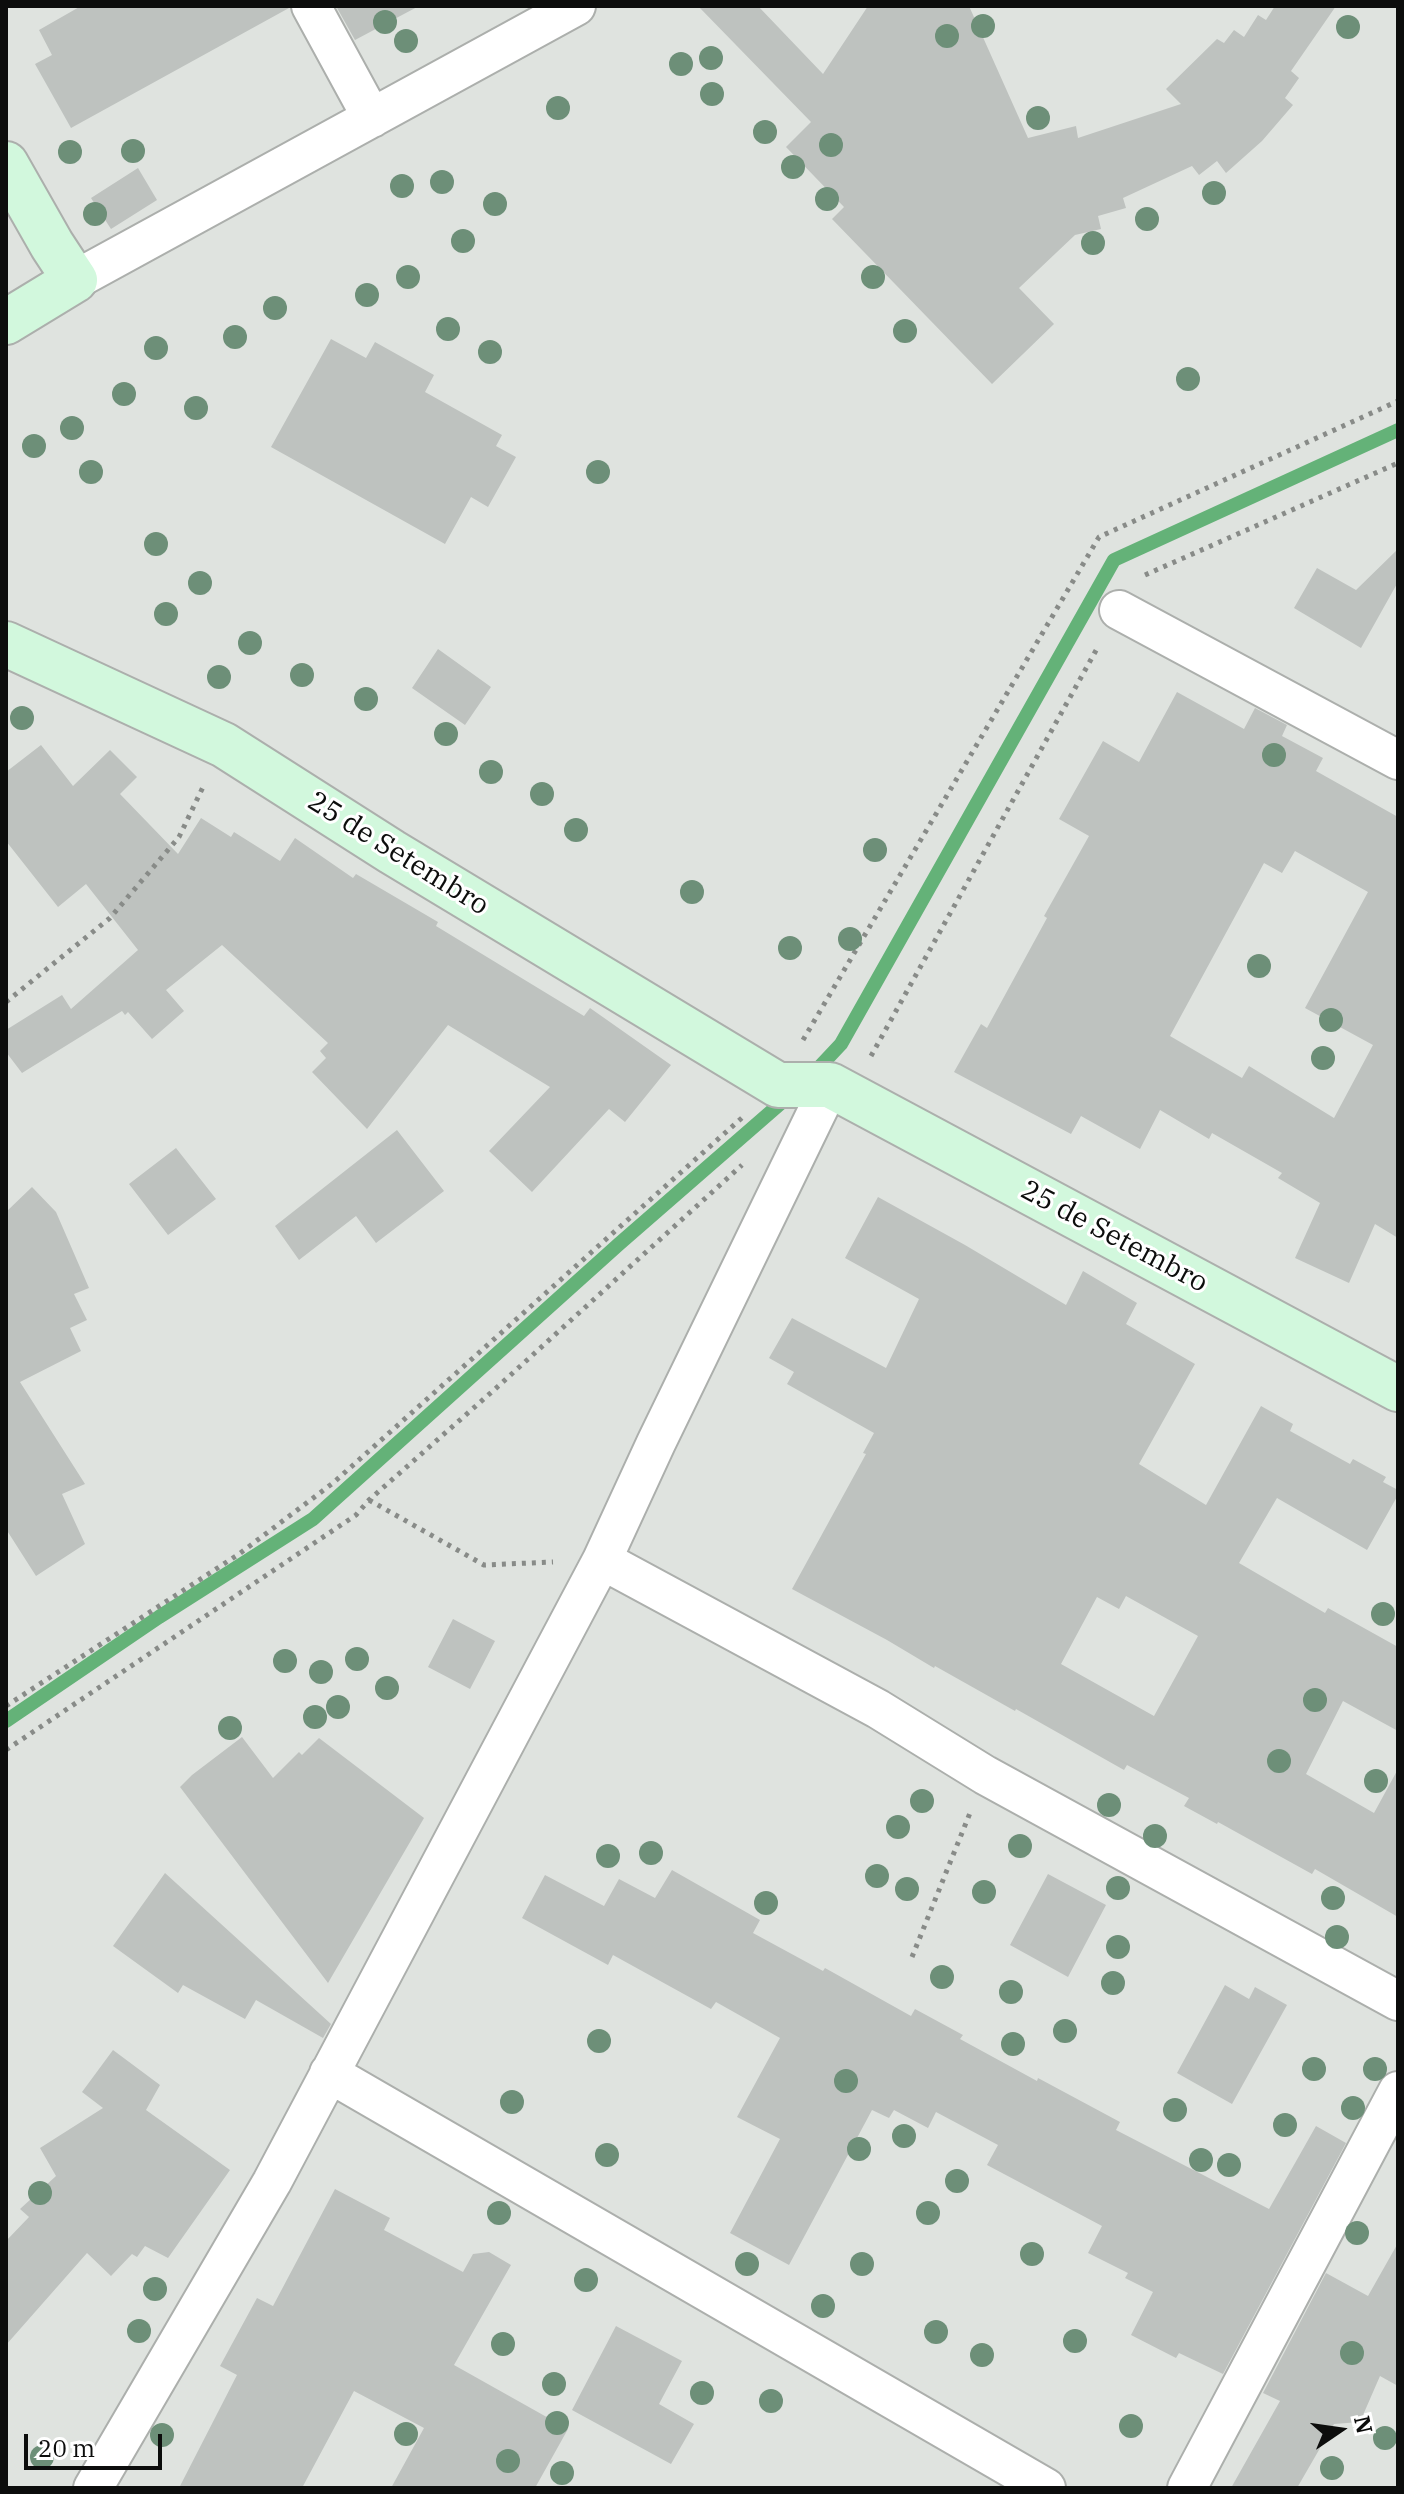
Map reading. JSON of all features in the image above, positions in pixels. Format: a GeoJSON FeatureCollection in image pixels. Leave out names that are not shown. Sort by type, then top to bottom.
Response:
{"type":"FeatureCollection","features":[{"type":"Feature","properties":{"kind":"street"},"geometry":{"type":"LineString","coordinates":[[311,6],[372,118]]}},
{"type":"Feature","properties":{"kind":"street"},"geometry":{"type":"LineString","coordinates":[[6,322],[75,280],[576,6]]}},
{"type":"Feature","properties":{"kind":"street"},"geometry":{"type":"LineString","coordinates":[[6,164],[75,280]]}},
{"type":"Feature","properties":{"kind":"street"},"geometry":{"type":"LineString","coordinates":[[1119,610],[1398,760]]}},
{"type":"Feature","properties":{"kind":"street","name":"25 de Setembro"},"geometry":{"type":"LineString","coordinates":[[6,644],[224,745],[392,852],[778,1085]]}},
{"type":"Feature","properties":{"kind":"street"},"geometry":{"type":"LineString","coordinates":[[93,2488],[272,2182],[602,1560],[830,1085],[778,1085]]}},
{"type":"Feature","properties":{"kind":"street","name":"25 de Setembro"},"geometry":{"type":"LineString","coordinates":[[830,1085],[1398,1389]]}},
{"type":"Feature","properties":{"kind":"street"},"geometry":{"type":"LineString","coordinates":[[602,1560],[878,1709],[985,1775],[1398,2001]]}},
{"type":"Feature","properties":{"kind":"street"},"geometry":{"type":"LineString","coordinates":[[329,2073],[1046,2488]]}},
{"type":"Feature","properties":{"kind":"street"},"geometry":{"type":"LineString","coordinates":[[1187,2488],[1398,2091]]}},
{"type":"Feature","properties":{"kind":"path"},"geometry":{"type":"LineString","coordinates":[[6,1706],[239,1554],[333,1483],[778,1085],[1099,537],[1398,401]]}},
{"type":"Feature","properties":{"kind":"path"},"geometry":{"type":"LineString","coordinates":[[830,1085],[866,1063],[1136,579],[1398,463]]}},
{"type":"Feature","properties":{"kind":"path"},"geometry":{"type":"LineString","coordinates":[[6,1002],[110,918],[179,837],[224,745]]}},
{"type":"Feature","properties":{"kind":"path"},"geometry":{"type":"LineString","coordinates":[[6,1750],[356,1515],[749,1158]]}},
{"type":"Feature","properties":{"kind":"path"},"geometry":{"type":"LineString","coordinates":[[369,1500],[484,1565],[602,1560]]}},
{"type":"Feature","properties":{"kind":"path"},"geometry":{"type":"LineString","coordinates":[[912,1957],[985,1775]]}},
{"type":"Feature","properties":{"kind":"building"},"geometry":{"type":"Polygon","coordinates":[[[81,6],[289,8],[71,128],[35,64],[52,55],[39,30],[81,6]]]}},
{"type":"Feature","properties":{"kind":"building"},"geometry":{"type":"Polygon","coordinates":[[[336,6],[419,6],[355,40],[336,6]]]}},
{"type":"Feature","properties":{"kind":"building"},"geometry":{"type":"Polygon","coordinates":[[[698,6],[758,6],[823,74],[868,6],[969,6],[1028,138],[1076,126],[1078,138],[1181,104],[1166,89],[1217,39],[1224,43],[1234,30],[1244,37],[1258,15],[1266,20],[1275,6],[1336,6],[1291,71],[1299,78],[1285,98],[1293,105],[1262,141],[1226,173],[1217,161],[1199,175],[1192,166],[1123,198],[1126,208],[1098,216],[1101,229],[1075,235],[1019,288],[1054,324],[992,384],[832,219],[844,207],[786,147],[811,122],[698,6]]]}},
{"type":"Feature","properties":{"kind":"building"},"geometry":{"type":"Polygon","coordinates":[[[138,168],[157,200],[111,229],[91,198],[138,168]]]}},
{"type":"Feature","properties":{"kind":"building"},"geometry":{"type":"Polygon","coordinates":[[[331,339],[366,358],[375,342],[434,375],[425,392],[502,435],[496,446],[516,457],[488,507],[471,497],[445,544],[271,447],[331,339]]]}},
{"type":"Feature","properties":{"kind":"building"},"geometry":{"type":"Polygon","coordinates":[[[1398,549],[1398,582],[1361,648],[1294,608],[1317,568],[1356,590],[1398,549]]]}},
{"type":"Feature","properties":{"kind":"building"},"geometry":{"type":"Polygon","coordinates":[[[438,649],[491,687],[465,725],[412,688],[438,649]]]}},
{"type":"Feature","properties":{"kind":"building"},"geometry":{"type":"Polygon","coordinates":[[[1177,692],[1244,729],[1255,708],[1287,725],[1282,736],[1323,758],[1316,771],[1398,817],[1398,1238],[1375,1224],[1349,1283],[1295,1258],[1320,1203],[1278,1178],[1282,1173],[1212,1133],[1209,1139],[1160,1110],[1140,1149],[1081,1116],[1071,1134],[954,1072],[981,1024],[987,1028],[1089,836],[1059,819],[1103,741],[1139,762],[1177,692]],[[1295,851],[1282,873],[1264,863],[1170,1036],[1242,1078],[1249,1066],[1334,1118],[1373,1045],[1305,1008],[1368,892],[1295,851]]]}},
{"type":"Feature","properties":{"kind":"building"},"geometry":{"type":"Polygon","coordinates":[[[41,745],[73,786],[110,750],[137,777],[120,794],[178,854],[201,818],[231,837],[234,832],[280,861],[295,838],[353,878],[356,874],[438,922],[436,926],[584,1016],[590,1008],[671,1065],[625,1122],[609,1109],[532,1192],[489,1151],[550,1087],[448,1025],[367,1129],[312,1072],[326,1058],[320,1051],[328,1043],[222,945],[166,990],[184,1011],[152,1039],[128,1012],[125,1015],[122,1011],[22,1073],[6,1052],[6,1030],[62,995],[71,1009],[138,950],[86,884],[58,907],[6,841],[6,772],[41,745]]]}},
{"type":"Feature","properties":{"kind":"building"},"geometry":{"type":"Polygon","coordinates":[[[397,1130],[444,1191],[376,1243],[356,1216],[299,1260],[275,1226],[397,1130]]]}},
{"type":"Feature","properties":{"kind":"building"},"geometry":{"type":"Polygon","coordinates":[[[176,1148],[216,1199],[168,1235],[129,1184],[176,1148]]]}},
{"type":"Feature","properties":{"kind":"building"},"geometry":{"type":"Polygon","coordinates":[[[32,1187],[56,1212],[89,1288],[74,1294],[87,1320],[70,1328],[81,1351],[20,1382],[85,1484],[62,1494],[85,1544],[36,1576],[6,1529],[6,1212],[32,1187]]]}},
{"type":"Feature","properties":{"kind":"building"},"geometry":{"type":"Polygon","coordinates":[[[878,1197],[1066,1305],[1083,1271],[1137,1303],[1126,1324],[1195,1364],[1139,1464],[1206,1505],[1261,1406],[1293,1424],[1290,1431],[1350,1464],[1353,1459],[1386,1477],[1383,1482],[1398,1490],[1367,1550],[1277,1498],[1239,1563],[1325,1613],[1328,1608],[1398,1647],[1398,1731],[1343,1701],[1306,1774],[1374,1813],[1398,1769],[1398,1917],[1315,1869],[1312,1874],[1184,1806],[1189,1798],[1127,1765],[1124,1770],[792,1589],[866,1454],[863,1453],[874,1433],[787,1384],[794,1372],[769,1358],[792,1318],[886,1368],[919,1299],[845,1258],[878,1197]],[[1126,1596],[1119,1609],[1097,1597],[1061,1664],[1154,1716],[1198,1636],[1126,1596]]]}},
{"type":"Feature","properties":{"kind":"building"},"geometry":{"type":"Polygon","coordinates":[[[453,1619],[495,1641],[470,1689],[428,1667],[453,1619]]]}},
{"type":"Feature","properties":{"kind":"building"},"geometry":{"type":"Polygon","coordinates":[[[242,1737],[273,1778],[299,1752],[302,1755],[319,1738],[424,1818],[328,1983],[180,1787],[242,1737]]]}},
{"type":"Feature","properties":{"kind":"building"},"geometry":{"type":"Polygon","coordinates":[[[672,1870],[760,1920],[753,1933],[823,1971],[825,1968],[911,2016],[915,2009],[963,2035],[960,2039],[1120,2122],[1116,2130],[1269,2209],[1316,2126],[1346,2143],[1223,2374],[1179,2353],[1176,2358],[1131,2335],[1153,2292],[1125,2278],[1128,2273],[1088,2253],[1102,2226],[987,2165],[998,2145],[936,2112],[928,2128],[894,2110],[889,2118],[872,2110],[789,2265],[730,2233],[780,2139],[737,2117],[780,2038],[716,2002],[711,2009],[613,1955],[608,1965],[522,1918],[545,1875],[604,1906],[619,1879],[655,1898],[672,1870]]]}},
{"type":"Feature","properties":{"kind":"building"},"geometry":{"type":"Polygon","coordinates":[[[165,1873],[331,2024],[323,2038],[256,2000],[245,2019],[183,1985],[178,1993],[113,1946],[165,1873]]]}},
{"type":"Feature","properties":{"kind":"building"},"geometry":{"type":"Polygon","coordinates":[[[1048,1874],[1106,1905],[1068,1977],[1010,1945],[1048,1874]]]}},
{"type":"Feature","properties":{"kind":"building"},"geometry":{"type":"Polygon","coordinates":[[[1225,1985],[1249,1999],[1255,1987],[1287,2005],[1232,2104],[1177,2073],[1225,1985]]]}},
{"type":"Feature","properties":{"kind":"building"},"geometry":{"type":"Polygon","coordinates":[[[113,2050],[160,2085],[146,2110],[230,2170],[168,2258],[145,2246],[137,2257],[132,2254],[111,2276],[87,2253],[6,2345],[6,2241],[29,2217],[20,2209],[56,2176],[40,2148],[103,2108],[82,2092],[113,2050]]]}},
{"type":"Feature","properties":{"kind":"building"},"geometry":{"type":"Polygon","coordinates":[[[335,2189],[390,2218],[384,2230],[463,2272],[473,2254],[489,2252],[511,2265],[454,2365],[568,2429],[535,2488],[391,2488],[424,2428],[354,2391],[302,2488],[179,2488],[237,2375],[220,2366],[257,2298],[273,2306],[335,2189]]]}},
{"type":"Feature","properties":{"kind":"building"},"geometry":{"type":"Polygon","coordinates":[[[1398,2243],[1398,2386],[1380,2376],[1360,2422],[1334,2424],[1297,2488],[1231,2488],[1280,2401],[1263,2393],[1326,2273],[1368,2296],[1398,2243]]]}},
{"type":"Feature","properties":{"kind":"building"},"geometry":{"type":"Polygon","coordinates":[[[616,2326],[682,2361],[659,2404],[694,2424],[671,2464],[572,2410],[616,2326]]]}},
{"type":"Feature","properties":{"kind":"waterway"},"geometry":{"type":"LineString","coordinates":[[810,1077],[841,1044],[1114,560],[1398,430]]}},
{"type":"Feature","properties":{"kind":"waterway"},"geometry":{"type":"LineString","coordinates":[[6,1721],[159,1617],[313,1519],[789,1096]]}}]}
